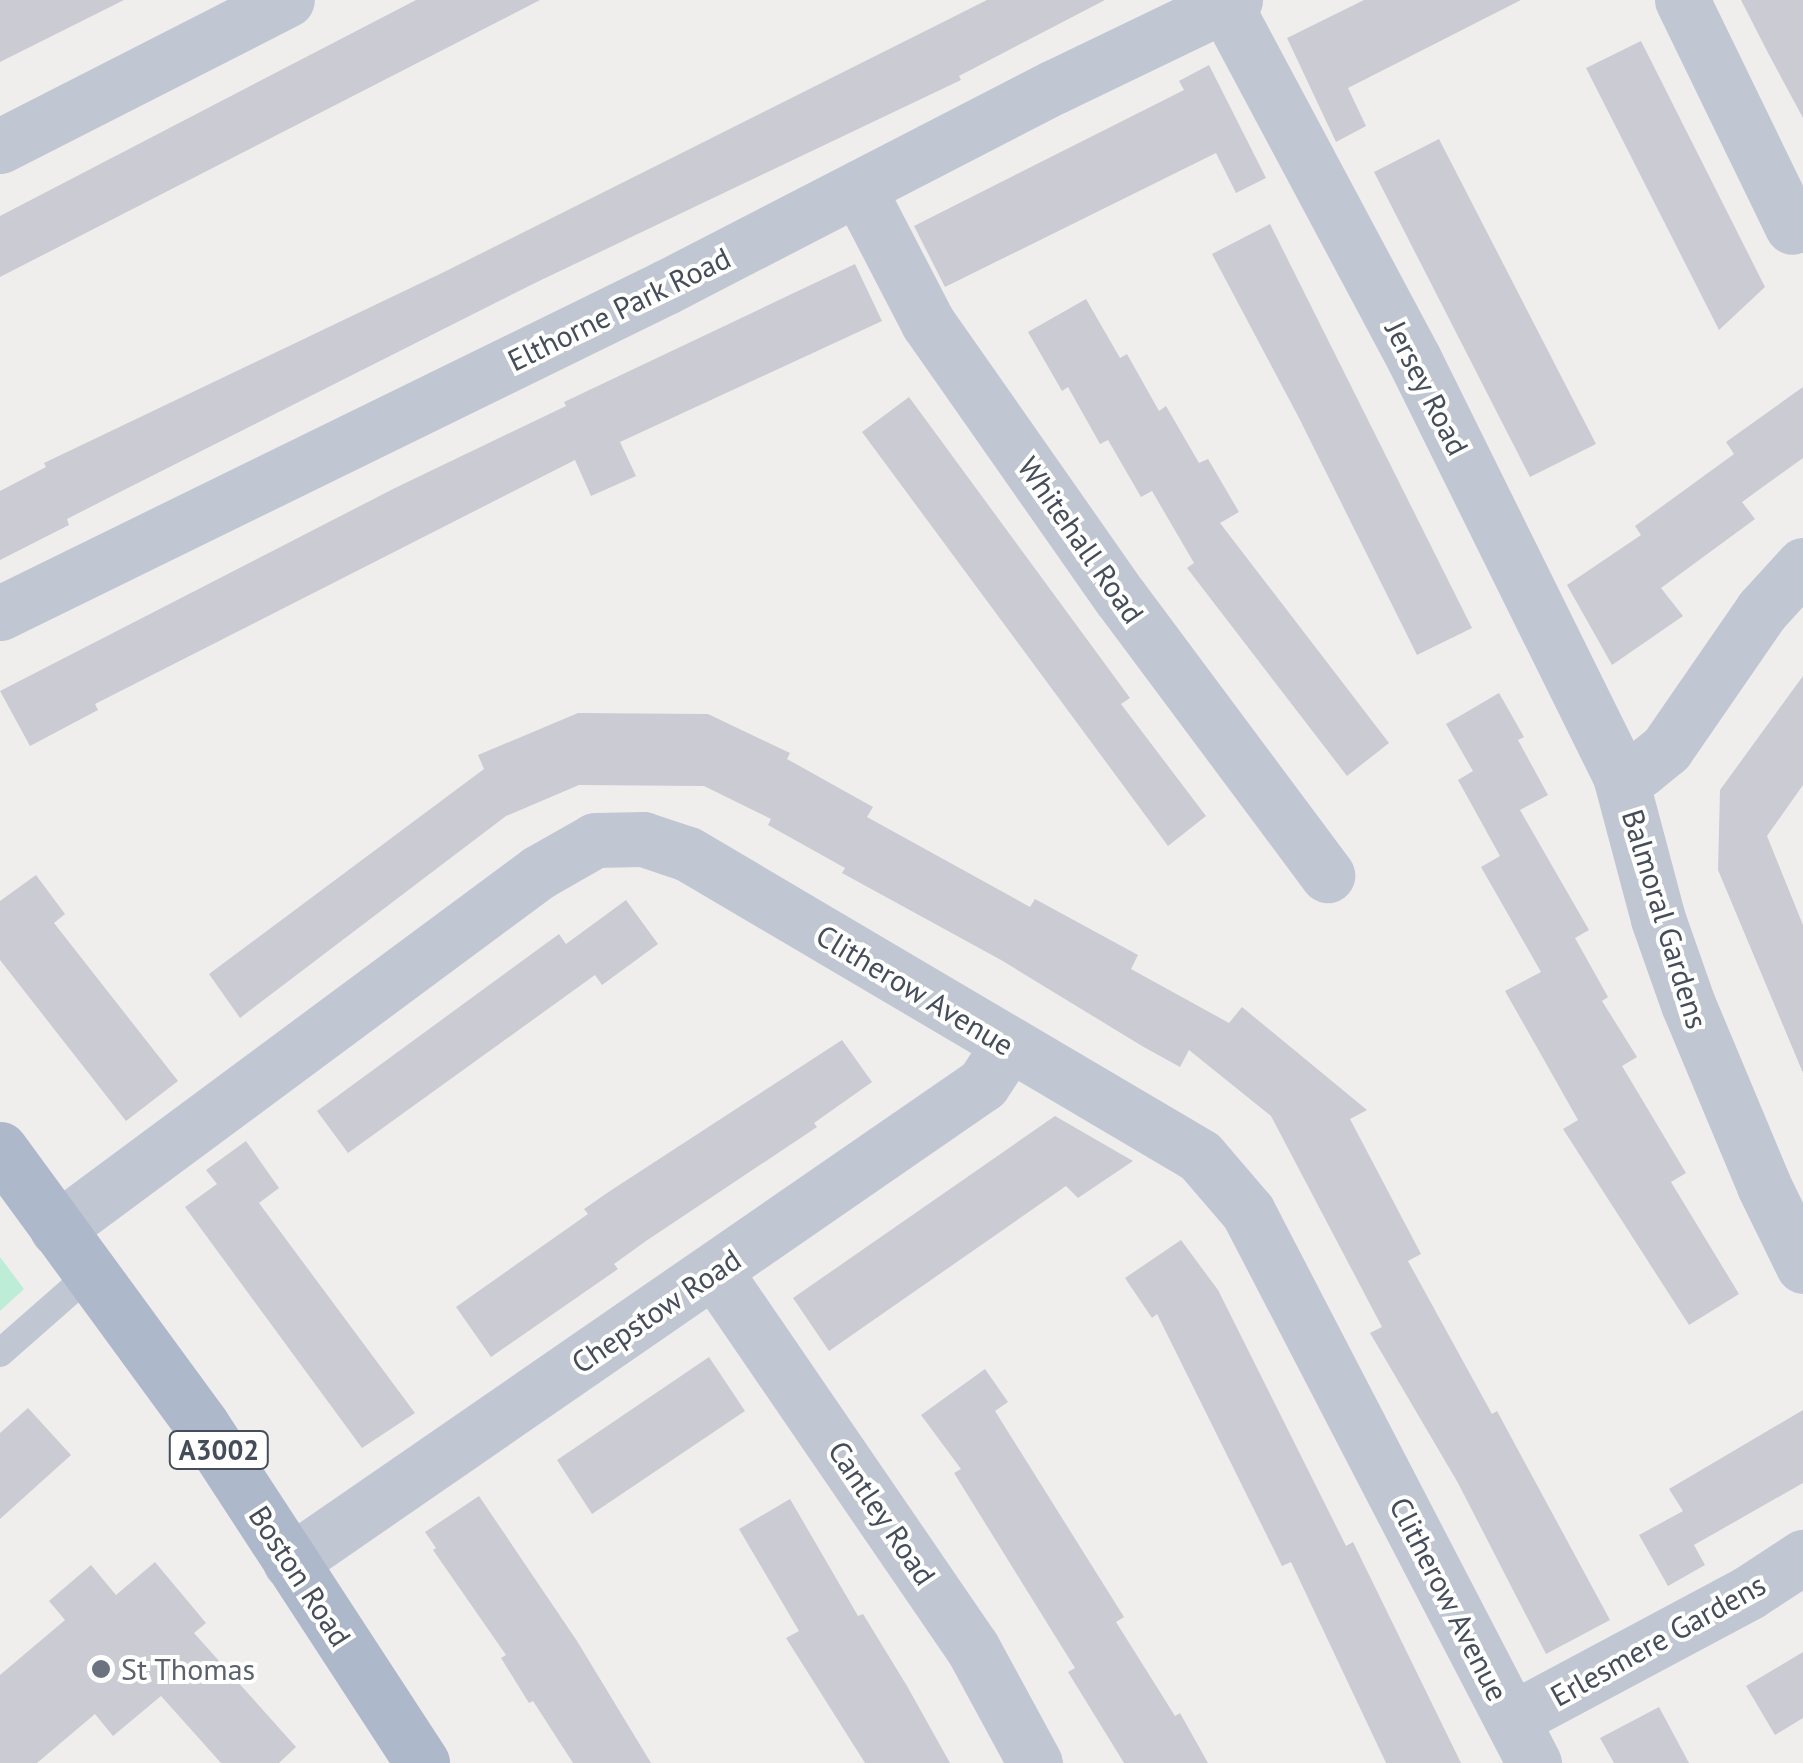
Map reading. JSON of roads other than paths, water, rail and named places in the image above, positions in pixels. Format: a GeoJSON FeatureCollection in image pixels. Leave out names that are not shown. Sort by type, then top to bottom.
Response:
{"type":"FeatureCollection","features":[{"type":"Feature","properties":{"kind":"main road","name":"Boston Road"},"geometry":{"type":"LineString","coordinates":[[0,1149],[202,1425],[422,1763]]}},
{"type":"Feature","properties":{"kind":"street"},"geometry":{"type":"LineString","coordinates":[[0,146],[287,0]]}},
{"type":"Feature","properties":{"kind":"street"},"geometry":{"type":"LineString","coordinates":[[1682,0],[1792,226]]}},
{"type":"Feature","properties":{"kind":"street","name":"Elthorne Park Road"},"geometry":{"type":"LineString","coordinates":[[0,613],[860,190],[1054,87],[1230,2]]}},
{"type":"Feature","properties":{"kind":"street","name":"Jersey Road"},"geometry":{"type":"LineString","coordinates":[[1230,2],[1414,359],[1620,776]]}},
{"type":"Feature","properties":{"kind":"street","name":"Whitehall Road"},"geometry":{"type":"LineString","coordinates":[[860,190],[928,323],[1120,597],[1327,875]]}},
{"type":"Feature","properties":{"kind":"street","name":"Balmoral Gardens"},"geometry":{"type":"LineString","coordinates":[[1803,565],[1762,610],[1666,749],[1640,770],[1620,776],[1658,918],[1688,1004],[1764,1186],[1803,1266]]}},
{"type":"Feature","properties":{"kind":"street","name":"Clitherow Avenue"},"geometry":{"type":"LineString","coordinates":[[57,1229],[539,872],[595,840],[643,839],[688,854],[1200,1156],[1248,1212],[1523,1741]]}},
{"type":"Feature","properties":{"kind":"street","name":"Chepstow Road"},"geometry":{"type":"LineString","coordinates":[[290,1562],[983,1084],[1008,1046]]}},
{"type":"Feature","properties":{"kind":"street","name":"Cantley Road"},"geometry":{"type":"LineString","coordinates":[[715,1272],[972,1647],[1034,1763]]}},
{"type":"Feature","properties":{"kind":"street","name":"Erlesmere Gardens"},"geometry":{"type":"LineString","coordinates":[[1523,1741],[1803,1557]]}},
{"type":"Feature","properties":{"kind":"lane"},"geometry":{"type":"LineString","coordinates":[[0,1353],[90,1274]]}},
{"type":"Feature","properties":{"kind":"place","name":"St Thomas"},"geometry":{"type":"Point","coordinates":[101,1669]}}]}
